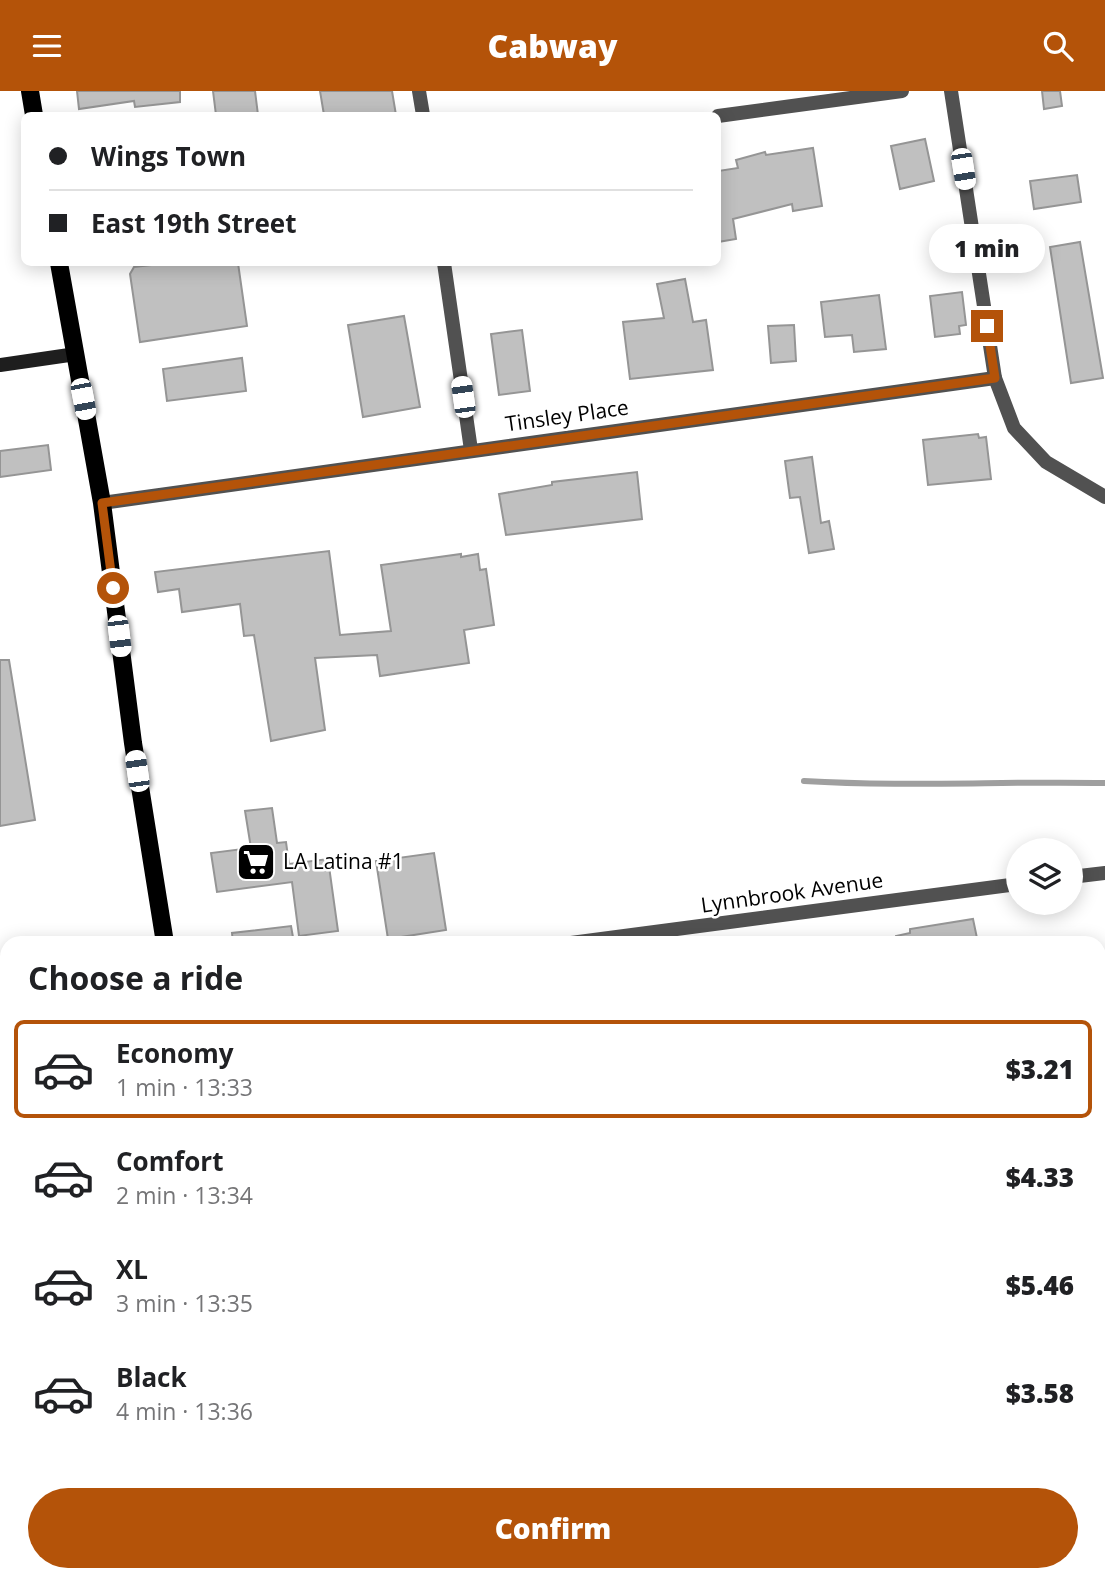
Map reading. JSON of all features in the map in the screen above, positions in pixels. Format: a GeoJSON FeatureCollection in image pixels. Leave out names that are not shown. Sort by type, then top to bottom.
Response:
{"type":"FeatureCollection","features":[{"type":"Feature","properties":{"kind":"main road"},"geometry":{"type":"LineString","coordinates":[[30,91],[34,112]]}},
{"type":"Feature","properties":{"kind":"main road"},"geometry":{"type":"LineString","coordinates":[[60,266],[102,503],[136,762],[163,936]]}},
{"type":"Feature","properties":{"kind":"street"},"geometry":{"type":"LineString","coordinates":[[419,91],[422,112]]}},
{"type":"Feature","properties":{"kind":"street"},"geometry":{"type":"LineString","coordinates":[[721,116],[902,91]]}},
{"type":"Feature","properties":{"kind":"street"},"geometry":{"type":"LineString","coordinates":[[951,91],[995,378],[1014,428],[1046,462],[1105,497]]}},
{"type":"Feature","properties":{"kind":"street"},"geometry":{"type":"LineString","coordinates":[[444,266],[471,450]]}},
{"type":"Feature","properties":{"kind":"street"},"geometry":{"type":"LineString","coordinates":[[0,365],[76,354]]}},
{"type":"Feature","properties":{"kind":"street","name":"Tinsley Place"},"geometry":{"type":"LineString","coordinates":[[102,503],[995,378]]}},
{"type":"Feature","properties":{"kind":"street"},"geometry":{"type":"LineString","coordinates":[[1083,876],[1105,873]]}},
{"type":"Feature","properties":{"kind":"street","name":"Lynnbrook Avenue"},"geometry":{"type":"LineString","coordinates":[[625,936],[1006,886]]}},
{"type":"Feature","properties":{"kind":"building"},"geometry":{"type":"Polygon","coordinates":[[[77,91],[180,91],[180,102],[135,107],[134,101],[79,109],[77,91]]]}},
{"type":"Feature","properties":{"kind":"building"},"geometry":{"type":"Polygon","coordinates":[[[213,91],[255,91],[258,112],[216,112],[213,91]]]}},
{"type":"Feature","properties":{"kind":"building"},"geometry":{"type":"Polygon","coordinates":[[[320,91],[392,91],[396,112],[324,112],[320,91]]]}},
{"type":"Feature","properties":{"kind":"building"},"geometry":{"type":"Polygon","coordinates":[[[1042,91],[1060,91],[1062,106],[1044,109],[1042,91]]]}},
{"type":"Feature","properties":{"kind":"building"},"geometry":{"type":"Polygon","coordinates":[[[925,139],[934,181],[900,189],[891,146],[925,139]]]}},
{"type":"Feature","properties":{"kind":"building"},"geometry":{"type":"Polygon","coordinates":[[[813,148],[822,206],[793,211],[792,204],[733,219],[736,239],[721,242],[721,171],[738,168],[736,160],[765,152],[766,155],[813,148]]]}},
{"type":"Feature","properties":{"kind":"building"},"geometry":{"type":"Polygon","coordinates":[[[1077,175],[1081,202],[1034,209],[1030,181],[1077,175]]]}},
{"type":"Feature","properties":{"kind":"building"},"geometry":{"type":"Polygon","coordinates":[[[1080,242],[1103,378],[1071,383],[1050,247],[1080,242]]]}},
{"type":"Feature","properties":{"kind":"building"},"geometry":{"type":"Polygon","coordinates":[[[238,266],[247,326],[140,342],[130,274],[134,267],[238,266]]]}},
{"type":"Feature","properties":{"kind":"building"},"geometry":{"type":"Polygon","coordinates":[[[685,279],[693,322],[706,320],[713,370],[630,379],[623,322],[664,318],[657,284],[685,279]]]}},
{"type":"Feature","properties":{"kind":"building"},"geometry":{"type":"Polygon","coordinates":[[[962,292],[966,325],[959,326],[960,334],[935,337],[930,296],[962,292]]]}},
{"type":"Feature","properties":{"kind":"building"},"geometry":{"type":"Polygon","coordinates":[[[879,295],[886,349],[854,352],[852,335],[825,337],[821,302],[879,295]]]}},
{"type":"Feature","properties":{"kind":"building"},"geometry":{"type":"Polygon","coordinates":[[[404,316],[420,407],[363,417],[348,325],[404,316]]]}},
{"type":"Feature","properties":{"kind":"building"},"geometry":{"type":"Polygon","coordinates":[[[794,325],[796,361],[771,363],[768,326],[794,325]]]}},
{"type":"Feature","properties":{"kind":"building"},"geometry":{"type":"Polygon","coordinates":[[[522,330],[530,391],[499,395],[491,334],[522,330]]]}},
{"type":"Feature","properties":{"kind":"building"},"geometry":{"type":"Polygon","coordinates":[[[242,358],[246,391],[167,401],[163,369],[242,358]]]}},
{"type":"Feature","properties":{"kind":"building"},"geometry":{"type":"Polygon","coordinates":[[[978,434],[979,438],[986,437],[991,479],[928,485],[923,440],[978,434]]]}},
{"type":"Feature","properties":{"kind":"building"},"geometry":{"type":"Polygon","coordinates":[[[48,445],[51,470],[0,477],[0,451],[48,445]]]}},
{"type":"Feature","properties":{"kind":"building"},"geometry":{"type":"Polygon","coordinates":[[[812,457],[821,523],[829,521],[834,549],[809,553],[800,497],[790,498],[785,461],[812,457]]]}},
{"type":"Feature","properties":{"kind":"building"},"geometry":{"type":"Polygon","coordinates":[[[637,472],[642,519],[506,535],[499,494],[552,485],[552,482],[637,472]]]}},
{"type":"Feature","properties":{"kind":"building"},"geometry":{"type":"Polygon","coordinates":[[[329,551],[340,635],[391,631],[381,565],[461,554],[461,557],[478,554],[480,570],[486,569],[494,625],[464,630],[469,663],[380,676],[377,655],[315,658],[325,730],[271,741],[254,635],[244,636],[240,604],[182,612],[179,589],[158,592],[155,572],[329,551]]]}},
{"type":"Feature","properties":{"kind":"building"},"geometry":{"type":"Polygon","coordinates":[[[0,660],[9,660],[35,820],[0,826],[0,660]]]}},
{"type":"Feature","properties":{"kind":"building"},"geometry":{"type":"Polygon","coordinates":[[[272,808],[277,843],[286,842],[289,864],[328,859],[338,931],[299,936],[292,882],[217,892],[211,853],[251,848],[245,811],[272,808]]]}},
{"type":"Feature","properties":{"kind":"building"},"geometry":{"type":"Polygon","coordinates":[[[434,853],[446,930],[388,936],[376,861],[434,853]]]}},
{"type":"Feature","properties":{"kind":"building"},"geometry":{"type":"Polygon","coordinates":[[[973,919],[977,936],[896,936],[910,933],[910,929],[973,919]]]}},
{"type":"Feature","properties":{"kind":"building"},"geometry":{"type":"Polygon","coordinates":[[[291,926],[293,936],[232,936],[232,933],[291,926]]]}},
{"type":"Feature","properties":{"kind":"waterway"},"geometry":{"type":"LineString","coordinates":[[804,781],[879,784],[1105,783]]}},
{"type":"Feature","properties":{"kind":"place","name":"LA Latina #1"},"geometry":{"type":"Point","coordinates":[256,862]}},
{"type":"Feature","properties":{"kind":"route"},"geometry":{"type":"LineString","coordinates":[[113,588],[102,503],[995,378],[987,326]]}}]}
